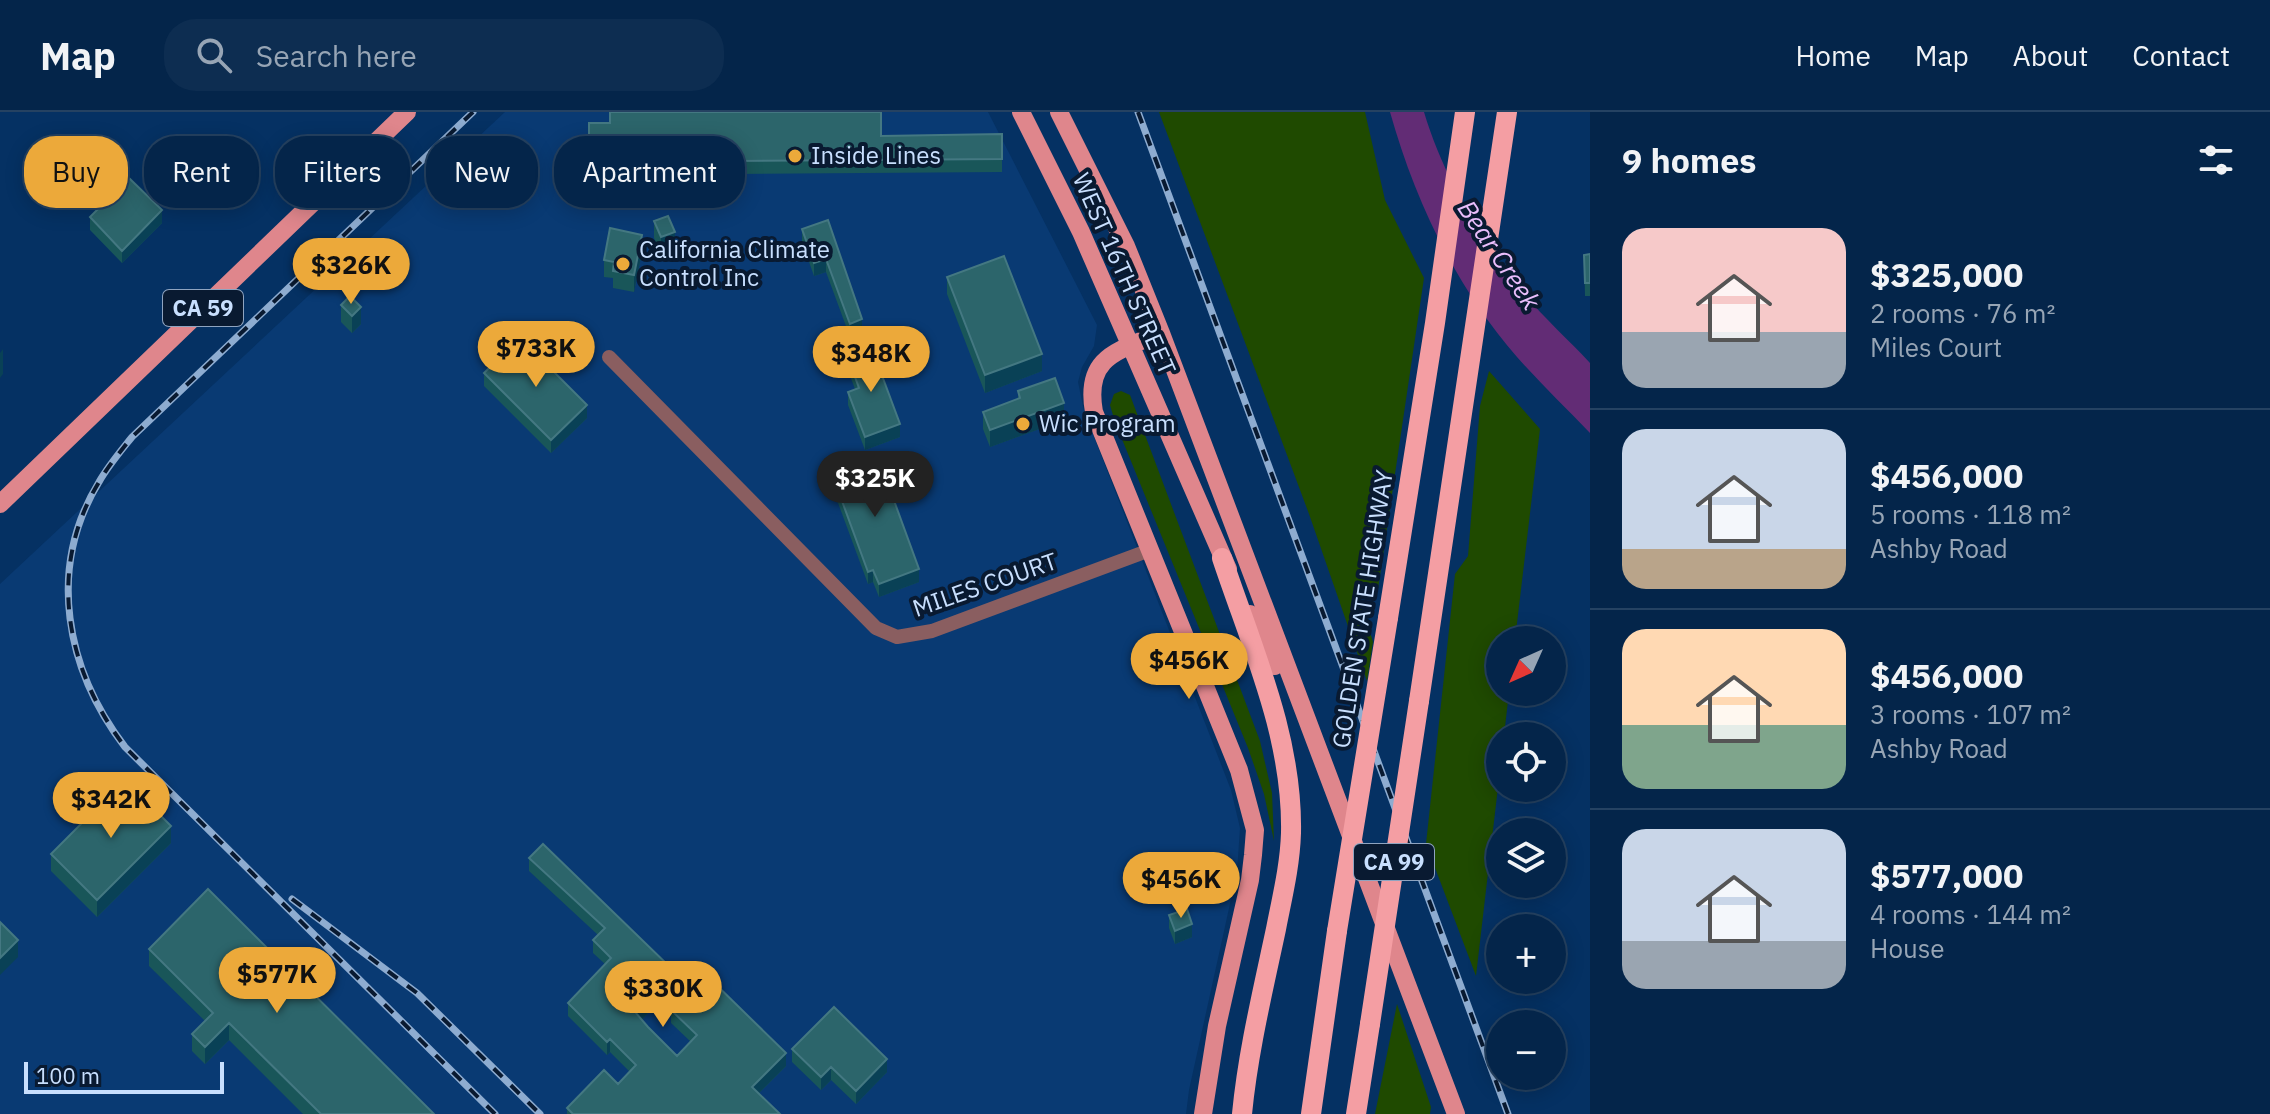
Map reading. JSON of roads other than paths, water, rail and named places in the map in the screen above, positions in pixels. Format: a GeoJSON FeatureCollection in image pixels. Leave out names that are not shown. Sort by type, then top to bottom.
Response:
{"type":"FeatureCollection","features":[{"type":"Feature","properties":{"kind":"highway","name":"CA 99"},"geometry":{"type":"LineString","coordinates":[[1356,1114],[1507,112]]}},
{"type":"Feature","properties":{"kind":"highway","name":"GOLDEN STATE HIGHWAY"},"geometry":{"type":"LineString","coordinates":[[1311,1114],[1464,119]]}},
{"type":"Feature","properties":{"kind":"highway"},"geometry":{"type":"LineString","coordinates":[[1222,558],[1272,705],[1284,749],[1290,793],[1291,835],[1287,876],[1251,1047],[1242,1114]]}},
{"type":"Feature","properties":{"kind":"main road","name":"CA 59"},"geometry":{"type":"LineString","coordinates":[[0,504],[407,112]]}},
{"type":"Feature","properties":{"kind":"main road","name":"WEST 16TH STREET"},"geometry":{"type":"LineString","coordinates":[[1021,112],[1081,232],[1222,558],[1322,762]]}},
{"type":"Feature","properties":{"kind":"main road","name":"WEST 16TH STREET"},"geometry":{"type":"LineString","coordinates":[[1059,112],[1126,246],[1161,333],[1456,1114]]}},
{"type":"Feature","properties":{"kind":"main road"},"geometry":{"type":"LineString","coordinates":[[1161,333],[1111,354],[1100,364],[1093,377],[1091,393],[1094,412],[1234,758],[1255,830],[1250,880],[1217,1026],[1203,1114]]}},
{"type":"Feature","properties":{"kind":"street","name":"MILES COURT"},"geometry":{"type":"LineString","coordinates":[[609,357],[876,628],[897,637],[932,631],[1150,550]]}},
{"type":"Feature","properties":{"kind":"railway"},"geometry":{"type":"LineString","coordinates":[[473,112],[132,437],[103,476],[82,515],[72,549],[68,584],[70,618],[77,652],[105,717],[125,747],[495,1114]]}},
{"type":"Feature","properties":{"kind":"railway"},"geometry":{"type":"LineString","coordinates":[[1138,112],[1508,1114]]}},
{"type":"Feature","properties":{"kind":"railway"},"geometry":{"type":"LineString","coordinates":[[292,899],[417,993],[540,1114]]}},
{"type":"Feature","properties":{"kind":"place","name":"Inside Lines"},"geometry":{"type":"Point","coordinates":[795,156]}},
{"type":"Feature","properties":{"kind":"place","name":"California Climate Control Inc"},"geometry":{"type":"Point","coordinates":[623,264]}},
{"type":"Feature","properties":{"kind":"place","name":"Wic Program"},"geometry":{"type":"Point","coordinates":[1023,424]}},
{"type":"Feature","properties":{"kind":"water label","name":"Bear Creek"},"geometry":{"type":"Point","coordinates":[1499,255]}}]}
